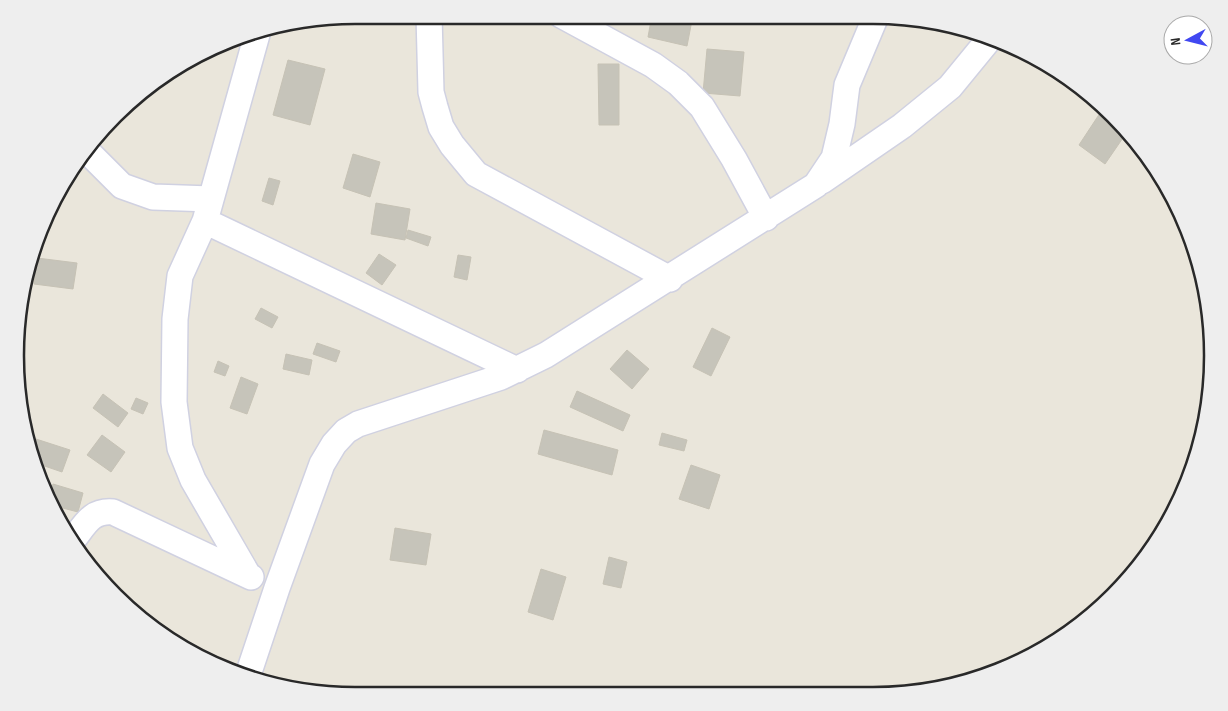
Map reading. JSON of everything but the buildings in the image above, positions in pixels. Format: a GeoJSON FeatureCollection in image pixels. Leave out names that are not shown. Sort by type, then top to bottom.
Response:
{"type":"FeatureCollection","features":[{"type":"Feature","properties":{"kind":"street"},"geometry":{"type":"LineString","coordinates":[[429,24],[431,92],[435,108],[441,127],[452,145],[476,174],[670,279]]}},
{"type":"Feature","properties":{"kind":"street"},"geometry":{"type":"LineString","coordinates":[[578,24],[653,65],[678,83],[702,107],[734,159],[766,218]]}},
{"type":"Feature","properties":{"kind":"street"},"geometry":{"type":"LineString","coordinates":[[816,185],[834,158],[842,124],[847,85],[873,24]]}},
{"type":"Feature","properties":{"kind":"street"},"geometry":{"type":"LineString","coordinates":[[248,575],[193,480],[180,448],[174,402],[175,319],[180,276],[208,210],[256,39]]}},
{"type":"Feature","properties":{"kind":"street"},"geometry":{"type":"LineString","coordinates":[[250,670],[322,464],[334,444],[346,431],[358,424],[501,377],[546,356],[766,218],[902,126],[950,87],[986,44]]}},
{"type":"Feature","properties":{"kind":"street"},"geometry":{"type":"LineString","coordinates":[[91,155],[122,186],[153,197],[208,210],[517,370]]}},
{"type":"Feature","properties":{"kind":"street"},"geometry":{"type":"LineString","coordinates":[[77,535],[92,517],[101,511],[112,512],[277,588]]}}]}
